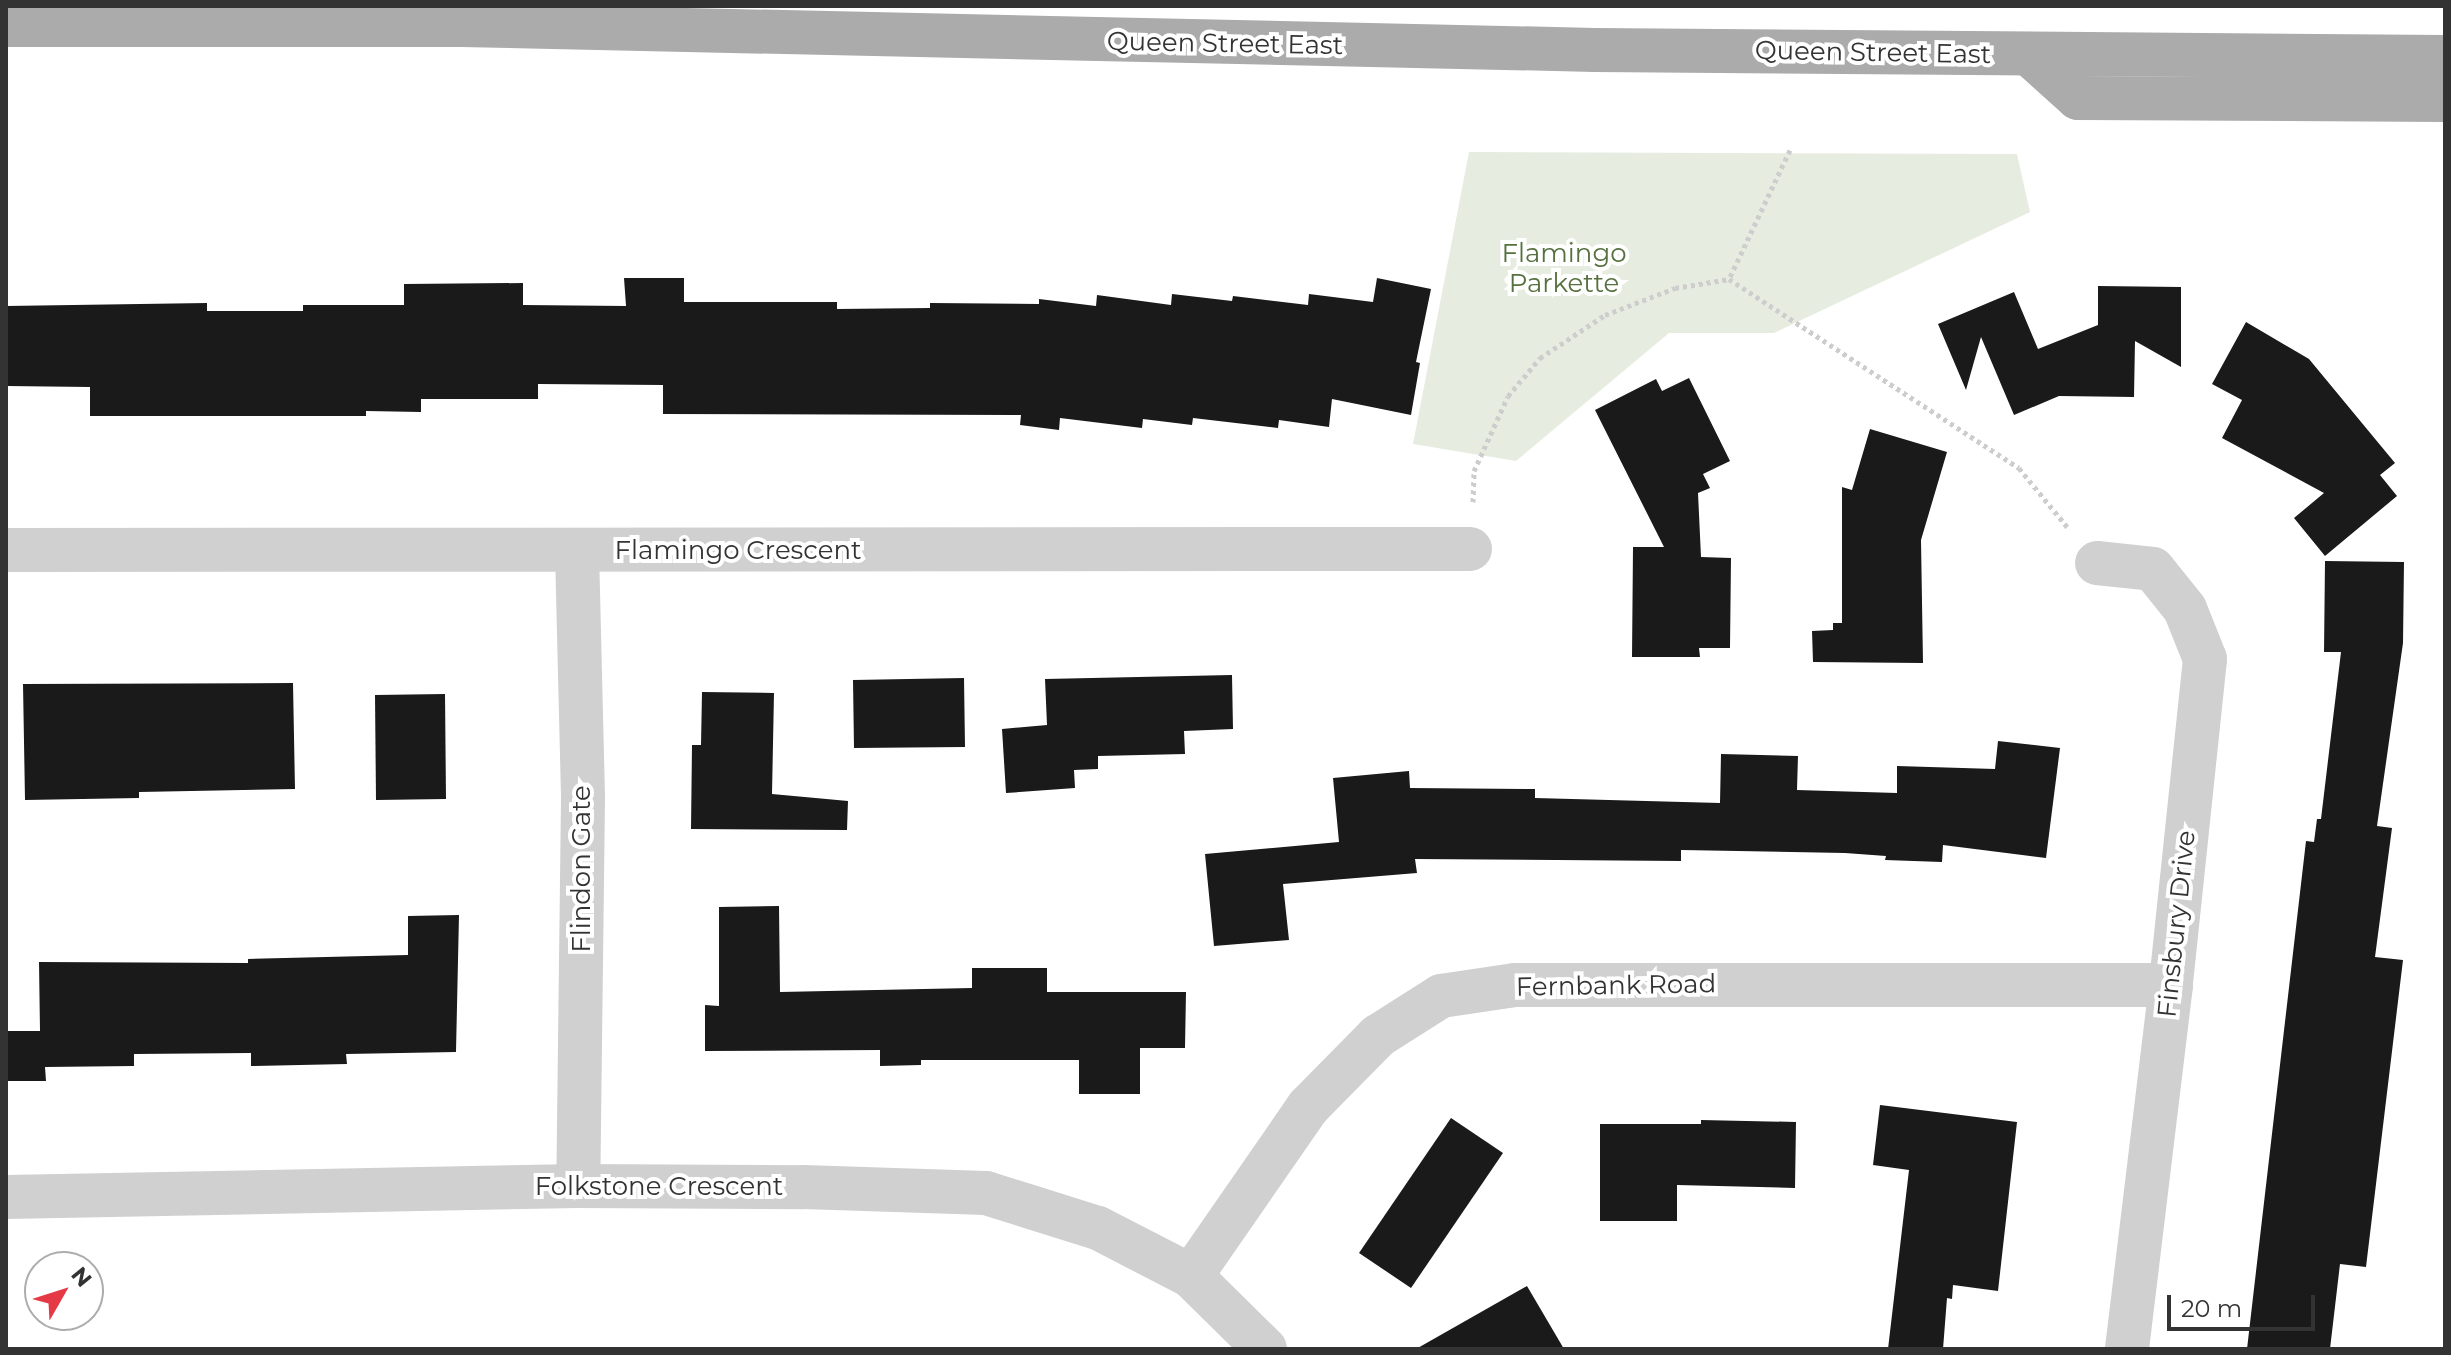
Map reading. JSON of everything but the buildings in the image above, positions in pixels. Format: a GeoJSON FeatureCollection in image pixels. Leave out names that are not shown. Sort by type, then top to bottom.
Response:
{"type":"FeatureCollection","features":[{"type":"Feature","properties":{"kind":"main road","name":"Queen Street East"},"geometry":{"type":"LineString","coordinates":[[6,25],[462,25],[900,38],[2445,57]]}},
{"type":"Feature","properties":{"kind":"main road"},"geometry":{"type":"LineString","coordinates":[[2029,54],[2078,98],[2445,100]]}},
{"type":"Feature","properties":{"kind":"street","name":"Flamingo Crescent"},"geometry":{"type":"LineString","coordinates":[[6,550],[1470,549]]}},
{"type":"Feature","properties":{"kind":"street","name":"Flindon Gate"},"geometry":{"type":"LineString","coordinates":[[577,551],[583,798],[578,1186]]}},
{"type":"Feature","properties":{"kind":"street","name":"Finsbury Drive"},"geometry":{"type":"LineString","coordinates":[[2097,563],[2153,569],[2185,609],[2205,659],[2171,985],[2127,1349]]}},
{"type":"Feature","properties":{"kind":"street","name":"Fernbank Road"},"geometry":{"type":"LineString","coordinates":[[1191,1276],[1308,1107],[1378,1036],[1441,996],[1515,985],[2171,985]]}},
{"type":"Feature","properties":{"kind":"street","name":"Folkstone Crescent"},"geometry":{"type":"LineString","coordinates":[[6,1197],[578,1186],[803,1187],[986,1193],[1098,1228],[1191,1276],[1265,1349]]}},
{"type":"Feature","properties":{"kind":"path"},"geometry":{"type":"LineString","coordinates":[[1729,279],[1790,150]]}},
{"type":"Feature","properties":{"kind":"path"},"geometry":{"type":"LineString","coordinates":[[1470,549],[1474,471],[1508,396],[1540,358],[1605,315],[1675,288],[1729,279],[2019,468],[2097,563]]}},
{"type":"Feature","properties":{"kind":"green space","name":"Flamingo Parkette"},"geometry":{"type":"Polygon","coordinates":[[[1469,152],[2017,154],[2030,212],[1774,333],[1669,333],[1516,461],[1413,444],[1469,152]]]}}]}
